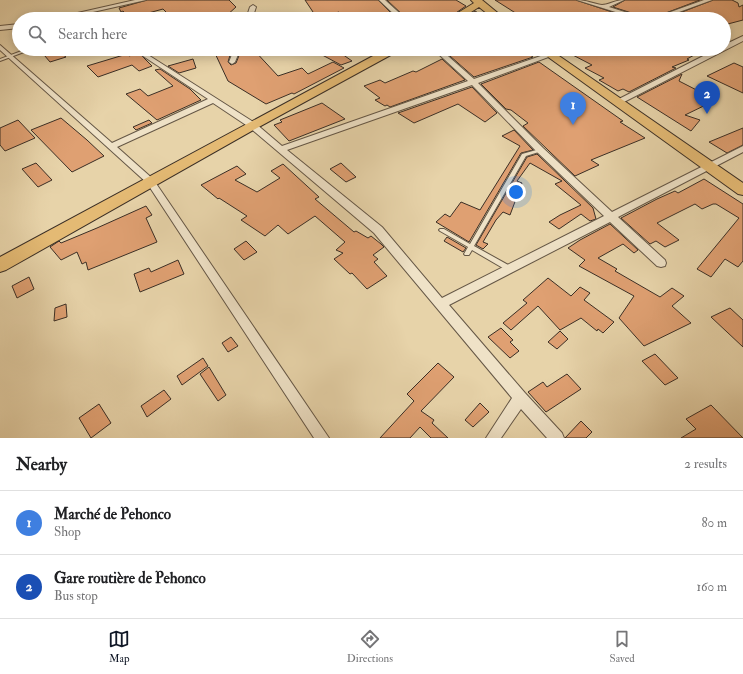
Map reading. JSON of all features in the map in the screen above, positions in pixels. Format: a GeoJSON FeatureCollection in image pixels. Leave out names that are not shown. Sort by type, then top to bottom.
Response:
{"type":"FeatureCollection","features":[{"type":"Feature","properties":{"kind":"main road"},"geometry":{"type":"LineString","coordinates":[[467,12],[478,1],[491,12]]}},
{"type":"Feature","properties":{"kind":"main road"},"geometry":{"type":"LineString","coordinates":[[0,265],[252,125],[381,56]]}},
{"type":"Feature","properties":{"kind":"main road"},"geometry":{"type":"LineString","coordinates":[[552,56],[743,190]]}},
{"type":"Feature","properties":{"kind":"street"},"geometry":{"type":"LineString","coordinates":[[87,12],[143,0]]}},
{"type":"Feature","properties":{"kind":"street"},"geometry":{"type":"LineString","coordinates":[[382,0],[395,12]]}},
{"type":"Feature","properties":{"kind":"street"},"geometry":{"type":"LineString","coordinates":[[580,0],[620,12]]}},
{"type":"Feature","properties":{"kind":"street"},"geometry":{"type":"LineString","coordinates":[[603,7],[621,0]]}},
{"type":"Feature","properties":{"kind":"street"},"geometry":{"type":"LineString","coordinates":[[674,12],[709,0]]}},
{"type":"Feature","properties":{"kind":"street"},"geometry":{"type":"LineString","coordinates":[[251,12],[253,7]]}},
{"type":"Feature","properties":{"kind":"street"},"geometry":{"type":"LineString","coordinates":[[0,28],[12,27]]}},
{"type":"Feature","properties":{"kind":"street"},"geometry":{"type":"LineString","coordinates":[[731,42],[743,38]]}},
{"type":"Feature","properties":{"kind":"street"},"geometry":{"type":"LineString","coordinates":[[731,44],[743,48]]}},
{"type":"Feature","properties":{"kind":"street"},"geometry":{"type":"LineString","coordinates":[[0,47],[150,181],[322,438]]}},
{"type":"Feature","properties":{"kind":"street"},"geometry":{"type":"LineString","coordinates":[[147,56],[252,125],[378,230],[520,398],[557,438]]}},
{"type":"Feature","properties":{"kind":"street"},"geometry":{"type":"LineString","coordinates":[[232,62],[234,56]]}},
{"type":"Feature","properties":{"kind":"street"},"geometry":{"type":"LineString","coordinates":[[444,56],[473,82],[540,150],[661,263]]}},
{"type":"Feature","properties":{"kind":"street"},"geometry":{"type":"LineString","coordinates":[[281,149],[473,82],[536,56]]}},
{"type":"Feature","properties":{"kind":"street"},"geometry":{"type":"LineString","coordinates":[[617,102],[707,56]]}},
{"type":"Feature","properties":{"kind":"street"},"geometry":{"type":"LineString","coordinates":[[112,146],[213,100]]}},
{"type":"Feature","properties":{"kind":"street"},"geometry":{"type":"LineString","coordinates":[[441,304],[743,148]]}},
{"type":"Feature","properties":{"kind":"street"},"geometry":{"type":"LineString","coordinates":[[493,438],[520,398]]}},
{"type":"Feature","properties":{"kind":"lane"},"geometry":{"type":"LineString","coordinates":[[0,60],[11,57]]}},
{"type":"Feature","properties":{"kind":"lane"},"geometry":{"type":"LineString","coordinates":[[467,254],[524,155],[540,150]]}},
{"type":"Feature","properties":{"kind":"lane"},"geometry":{"type":"LineString","coordinates":[[442,230],[510,269]]}},
{"type":"Feature","properties":{"kind":"building"},"geometry":{"type":"Polygon","coordinates":[[[147,0],[229,0],[236,7],[230,12],[166,12],[163,9],[152,12],[121,12],[119,8],[147,0]]]}},
{"type":"Feature","properties":{"kind":"building"},"geometry":{"type":"Polygon","coordinates":[[[305,0],[378,0],[390,12],[339,12],[313,12],[305,0]]]}},
{"type":"Feature","properties":{"kind":"building"},"geometry":{"type":"Polygon","coordinates":[[[387,0],[456,0],[466,6],[457,12],[400,12],[387,0]]]}},
{"type":"Feature","properties":{"kind":"building"},"geometry":{"type":"Polygon","coordinates":[[[495,0],[576,0],[612,12],[514,12],[495,0]]]}},
{"type":"Feature","properties":{"kind":"building"},"geometry":{"type":"Polygon","coordinates":[[[625,0],[700,0],[668,12],[628,12],[613,7],[625,0]]]}},
{"type":"Feature","properties":{"kind":"building"},"geometry":{"type":"Polygon","coordinates":[[[713,0],[732,0],[738,3],[739,7],[743,5],[743,20],[731,23],[731,12],[682,12],[713,0]]]}},
{"type":"Feature","properties":{"kind":"building"},"geometry":{"type":"Polygon","coordinates":[[[45,56],[66,57],[50,62],[45,56]]]}},
{"type":"Feature","properties":{"kind":"building"},"geometry":{"type":"Polygon","coordinates":[[[120,56],[142,56],[152,66],[139,71],[132,65],[98,77],[87,66],[120,56]]]}},
{"type":"Feature","properties":{"kind":"building"},"geometry":{"type":"Polygon","coordinates":[[[216,56],[230,56],[228,62],[231,65],[236,63],[239,56],[259,56],[278,76],[302,68],[308,74],[333,62],[344,68],[294,94],[292,93],[266,104],[228,81],[216,56]]]}},
{"type":"Feature","properties":{"kind":"building"},"geometry":{"type":"Polygon","coordinates":[[[324,56],[345,56],[352,61],[341,65],[324,56]]]}},
{"type":"Feature","properties":{"kind":"building"},"geometry":{"type":"Polygon","coordinates":[[[450,56],[533,57],[474,77],[450,56]]]}},
{"type":"Feature","properties":{"kind":"building"},"geometry":{"type":"Polygon","coordinates":[[[575,56],[692,56],[687,59],[689,60],[672,67],[676,68],[629,92],[623,89],[618,91],[599,80],[604,78],[585,68],[592,65],[575,56]]]}},
{"type":"Feature","properties":{"kind":"building"},"geometry":{"type":"Polygon","coordinates":[[[193,59],[196,68],[179,73],[168,66],[193,59]]]}},
{"type":"Feature","properties":{"kind":"building"},"geometry":{"type":"Polygon","coordinates":[[[442,59],[465,80],[390,107],[387,105],[385,106],[375,100],[380,98],[364,86],[380,80],[385,83],[413,71],[416,72],[442,59]]]}},
{"type":"Feature","properties":{"kind":"building"},"geometry":{"type":"Polygon","coordinates":[[[539,62],[623,121],[620,122],[645,138],[591,160],[599,165],[575,176],[523,126],[528,123],[511,110],[506,109],[481,84],[539,62]]]}},
{"type":"Feature","properties":{"kind":"building"},"geometry":{"type":"Polygon","coordinates":[[[734,63],[743,67],[743,93],[707,76],[734,63]]]}},
{"type":"Feature","properties":{"kind":"building"},"geometry":{"type":"Polygon","coordinates":[[[160,69],[190,89],[201,100],[157,120],[126,94],[140,89],[148,96],[173,86],[155,70],[160,69]]]}},
{"type":"Feature","properties":{"kind":"building"},"geometry":{"type":"Polygon","coordinates":[[[682,74],[679,81],[716,100],[685,115],[700,120],[691,131],[637,97],[682,74]]]}},
{"type":"Feature","properties":{"kind":"building"},"geometry":{"type":"Polygon","coordinates":[[[472,87],[497,113],[485,122],[458,104],[414,123],[398,113],[472,87]]]}},
{"type":"Feature","properties":{"kind":"building"},"geometry":{"type":"Polygon","coordinates":[[[322,103],[345,119],[289,141],[274,125],[282,122],[280,120],[322,103]]]}},
{"type":"Feature","properties":{"kind":"building"},"geometry":{"type":"Polygon","coordinates":[[[61,118],[104,156],[72,172],[31,130],[61,118]]]}},
{"type":"Feature","properties":{"kind":"building"},"geometry":{"type":"Polygon","coordinates":[[[18,120],[35,138],[5,151],[0,145],[0,128],[18,120]]]}},
{"type":"Feature","properties":{"kind":"building"},"geometry":{"type":"Polygon","coordinates":[[[149,120],[152,123],[136,130],[133,127],[149,120]]]}},
{"type":"Feature","properties":{"kind":"building"},"geometry":{"type":"Polygon","coordinates":[[[743,128],[743,145],[727,153],[709,142],[743,128]]]}},
{"type":"Feature","properties":{"kind":"building"},"geometry":{"type":"Polygon","coordinates":[[[514,130],[533,150],[521,153],[469,242],[436,222],[445,214],[450,217],[461,202],[480,210],[520,146],[502,136],[514,130]]]}},
{"type":"Feature","properties":{"kind":"building"},"geometry":{"type":"Polygon","coordinates":[[[537,154],[593,208],[596,219],[590,221],[581,214],[559,229],[549,222],[581,205],[555,184],[562,181],[530,163],[517,181],[522,183],[510,215],[503,212],[496,220],[483,242],[488,244],[483,249],[476,245],[527,157],[537,154]]]}},
{"type":"Feature","properties":{"kind":"building"},"geometry":{"type":"Polygon","coordinates":[[[36,163],[52,180],[38,187],[22,169],[36,163]]]}},
{"type":"Feature","properties":{"kind":"building"},"geometry":{"type":"Polygon","coordinates":[[[341,163],[356,177],[346,182],[330,169],[341,163]]]}},
{"type":"Feature","properties":{"kind":"building"},"geometry":{"type":"Polygon","coordinates":[[[283,164],[319,197],[315,199],[354,232],[356,231],[368,238],[371,236],[384,247],[373,255],[378,259],[374,262],[387,276],[367,289],[352,273],[350,274],[334,259],[343,253],[336,250],[345,242],[315,216],[288,234],[278,225],[265,236],[241,220],[247,216],[219,198],[218,199],[201,185],[237,166],[246,174],[235,180],[257,192],[280,178],[271,171],[283,164]]]}},
{"type":"Feature","properties":{"kind":"building"},"geometry":{"type":"Polygon","coordinates":[[[704,179],[743,204],[743,261],[738,267],[725,259],[711,277],[697,269],[739,218],[716,204],[702,209],[695,204],[657,223],[679,240],[665,247],[656,241],[650,244],[621,218],[657,199],[675,191],[678,193],[704,179]]]}},
{"type":"Feature","properties":{"kind":"building"},"geometry":{"type":"Polygon","coordinates":[[[146,206],[152,215],[146,218],[157,242],[88,270],[86,262],[82,264],[77,252],[61,260],[50,247],[59,241],[61,243],[146,206]]]}},
{"type":"Feature","properties":{"kind":"building"},"geometry":{"type":"Polygon","coordinates":[[[610,224],[638,250],[634,253],[623,244],[598,258],[617,269],[615,271],[660,297],[672,288],[684,296],[672,306],[691,323],[644,346],[619,318],[634,296],[579,266],[585,260],[568,248],[610,224]]]}},
{"type":"Feature","properties":{"kind":"building"},"geometry":{"type":"Polygon","coordinates":[[[447,237],[466,248],[463,252],[444,241],[447,237]]]}},
{"type":"Feature","properties":{"kind":"building"},"geometry":{"type":"Polygon","coordinates":[[[246,241],[257,252],[244,260],[234,249],[246,241]]]}},
{"type":"Feature","properties":{"kind":"building"},"geometry":{"type":"Polygon","coordinates":[[[178,260],[184,274],[140,292],[134,274],[149,268],[151,272],[178,260]]]}},
{"type":"Feature","properties":{"kind":"building"},"geometry":{"type":"Polygon","coordinates":[[[29,277],[34,289],[17,298],[12,286],[29,277]]]}},
{"type":"Feature","properties":{"kind":"building"},"geometry":{"type":"Polygon","coordinates":[[[548,278],[571,296],[580,287],[590,293],[584,300],[614,322],[603,333],[598,329],[597,331],[581,318],[560,330],[538,306],[511,330],[503,323],[527,303],[523,300],[548,278]]]}},
{"type":"Feature","properties":{"kind":"building"},"geometry":{"type":"Polygon","coordinates":[[[66,304],[67,317],[54,321],[55,308],[66,304]]]}},
{"type":"Feature","properties":{"kind":"building"},"geometry":{"type":"Polygon","coordinates":[[[730,308],[743,320],[743,347],[711,317],[730,308]]]}},
{"type":"Feature","properties":{"kind":"building"},"geometry":{"type":"Polygon","coordinates":[[[501,328],[513,340],[510,342],[519,351],[510,358],[488,337],[501,328]]]}},
{"type":"Feature","properties":{"kind":"building"},"geometry":{"type":"Polygon","coordinates":[[[560,331],[568,339],[557,349],[548,342],[560,331]]]}},
{"type":"Feature","properties":{"kind":"building"},"geometry":{"type":"Polygon","coordinates":[[[231,337],[238,346],[228,352],[222,343],[231,337]]]}},
{"type":"Feature","properties":{"kind":"building"},"geometry":{"type":"Polygon","coordinates":[[[655,354],[678,378],[665,385],[642,361],[655,354]]]}},
{"type":"Feature","properties":{"kind":"building"},"geometry":{"type":"Polygon","coordinates":[[[203,358],[208,366],[182,385],[177,376],[203,358]]]}},
{"type":"Feature","properties":{"kind":"building"},"geometry":{"type":"Polygon","coordinates":[[[438,363],[454,377],[421,411],[434,420],[432,423],[448,438],[431,438],[420,427],[410,438],[380,438],[414,401],[407,394],[438,363]]]}},
{"type":"Feature","properties":{"kind":"building"},"geometry":{"type":"Polygon","coordinates":[[[209,367],[226,395],[218,401],[200,374],[209,367]]]}},
{"type":"Feature","properties":{"kind":"building"},"geometry":{"type":"Polygon","coordinates":[[[567,374],[581,389],[546,412],[528,392],[543,382],[547,387],[567,374]]]}},
{"type":"Feature","properties":{"kind":"building"},"geometry":{"type":"Polygon","coordinates":[[[164,390],[171,399],[147,417],[141,406],[164,390]]]}},
{"type":"Feature","properties":{"kind":"building"},"geometry":{"type":"Polygon","coordinates":[[[480,403],[489,412],[473,427],[465,420],[480,403]]]}},
{"type":"Feature","properties":{"kind":"building"},"geometry":{"type":"Polygon","coordinates":[[[99,404],[111,423],[91,438],[79,418],[99,404]]]}},
{"type":"Feature","properties":{"kind":"building"},"geometry":{"type":"Polygon","coordinates":[[[711,405],[743,438],[681,438],[696,429],[686,419],[711,405]]]}},
{"type":"Feature","properties":{"kind":"building"},"geometry":{"type":"Polygon","coordinates":[[[581,421],[592,432],[586,438],[565,438],[581,421]]]}},
{"type":"Feature","properties":{"kind":"place","name":"Gare routière de Pehonco"},"geometry":{"type":"Point","coordinates":[707,114]}},
{"type":"Feature","properties":{"kind":"place","name":"Marché de Pehonco"},"geometry":{"type":"Point","coordinates":[573,125]}}]}
